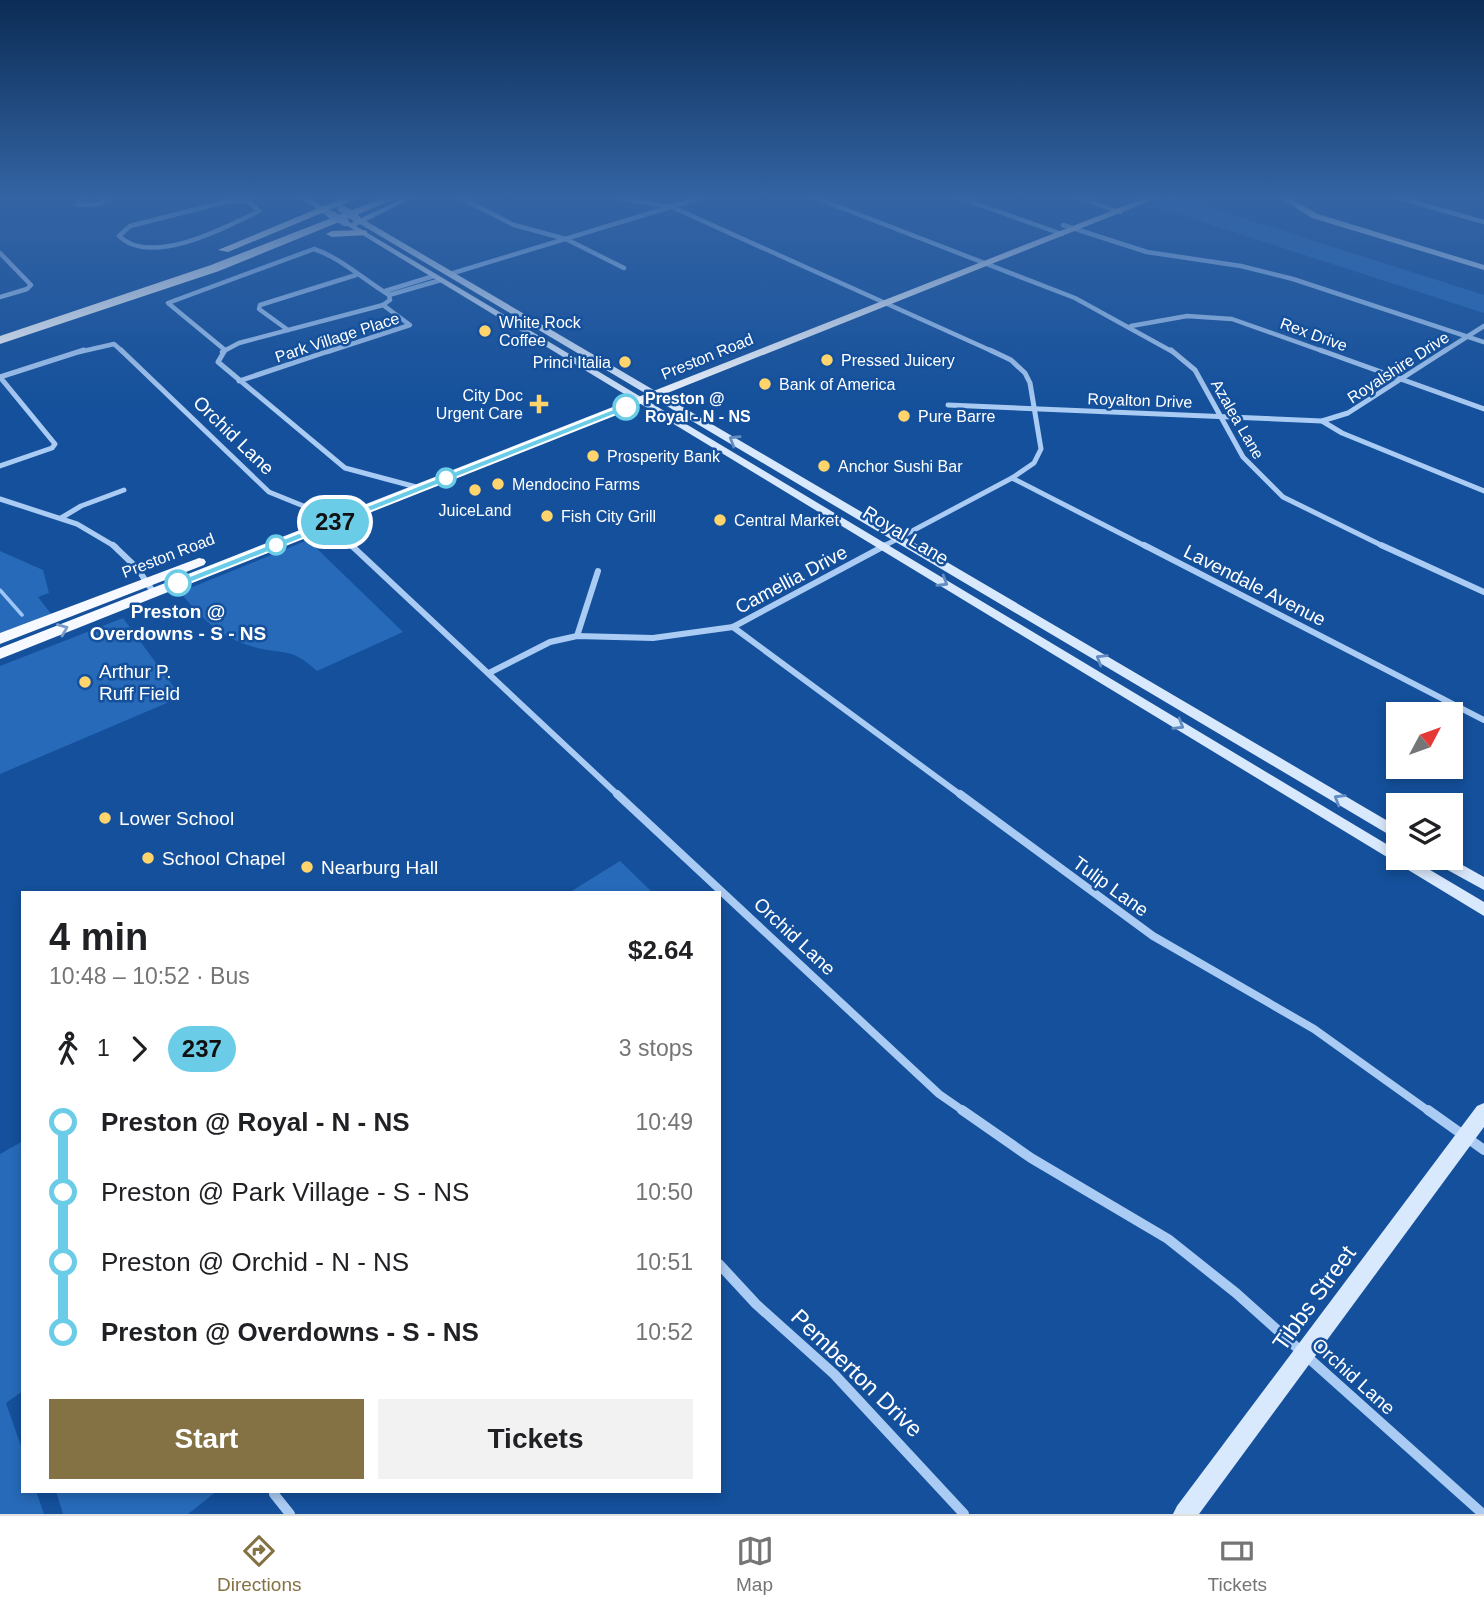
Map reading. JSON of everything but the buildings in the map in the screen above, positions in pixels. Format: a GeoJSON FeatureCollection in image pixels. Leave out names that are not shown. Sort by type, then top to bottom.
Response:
{"type":"FeatureCollection","features":[{"type":"Feature","properties":{"kind":"highway"},"geometry":{"type":"LineString","coordinates":[[4,336],[173,269]]}},
{"type":"Feature","properties":{"kind":"highway"},"geometry":{"type":"LineString","coordinates":[[62,312],[194,269]]}},
{"type":"Feature","properties":{"kind":"highway"},"geometry":{"type":"LineString","coordinates":[[4,336],[213,269]]}},
{"type":"Feature","properties":{"kind":"highway"},"geometry":{"type":"LineString","coordinates":[[4,336],[157,295],[233,269]]}},
{"type":"Feature","properties":{"kind":"main road","name":"Royal Lane"},"geometry":{"type":"LineString","coordinates":[[422,269],[557,351],[645,394],[899,539],[1386,827]]}},
{"type":"Feature","properties":{"kind":"main road","name":"Royal Lane"},"geometry":{"type":"LineString","coordinates":[[440,269],[572,345],[884,547],[1484,910]]}},
{"type":"Feature","properties":{"kind":"main road","name":"Preston Road"},"geometry":{"type":"LineString","coordinates":[[0,639],[151,588],[169,587],[405,482],[497,452],[782,344],[876,298],[952,269]]}},
{"type":"Feature","properties":{"kind":"main road","name":"Preston Road"},"geometry":{"type":"LineString","coordinates":[[645,394],[769,340],[887,303],[975,269]]}},
{"type":"Feature","properties":{"kind":"main road"},"geometry":{"type":"LineString","coordinates":[[437,278],[450,274]]}},
{"type":"Feature","properties":{"kind":"main road"},"geometry":{"type":"LineString","coordinates":[[477,302],[490,297]]}},
{"type":"Feature","properties":{"kind":"main road"},"geometry":{"type":"LineString","coordinates":[[534,337],[548,331]]}},
{"type":"Feature","properties":{"kind":"main road"},"geometry":{"type":"LineString","coordinates":[[769,340],[782,344]]}},
{"type":"Feature","properties":{"kind":"main road"},"geometry":{"type":"LineString","coordinates":[[557,351],[572,345]]}},
{"type":"Feature","properties":{"kind":"main road","name":"Preston Road"},"geometry":{"type":"LineString","coordinates":[[0,654],[151,588],[323,520],[421,488],[497,452]]}},
{"type":"Feature","properties":{"kind":"main road"},"geometry":{"type":"LineString","coordinates":[[1154,710],[1169,698]]}},
{"type":"Feature","properties":{"kind":"main road"},"geometry":{"type":"LineString","coordinates":[[1459,870],[1484,884]]}},
{"type":"Feature","properties":{"kind":"main road","name":"Tibbs Street"},"geometry":{"type":"LineString","coordinates":[[1185,1514],[1484,1112]]}},
{"type":"Feature","properties":{"kind":"street"},"geometry":{"type":"LineString","coordinates":[[0,297],[27,289],[31,285],[15,269]]}},
{"type":"Feature","properties":{"kind":"street"},"geometry":{"type":"LineString","coordinates":[[261,269],[168,303],[225,350],[218,362],[345,468],[421,488]]}},
{"type":"Feature","properties":{"kind":"street"},"geometry":{"type":"LineString","coordinates":[[348,269],[387,293]]}},
{"type":"Feature","properties":{"kind":"street"},"geometry":{"type":"LineString","coordinates":[[450,274],[468,269]]}},
{"type":"Feature","properties":{"kind":"street"},"geometry":{"type":"LineString","coordinates":[[810,269],[1011,360],[1025,373],[1030,383],[1033,409]]}},
{"type":"Feature","properties":{"kind":"street","name":"Azalea Lane"},"geometry":{"type":"LineString","coordinates":[[999,269],[1074,298],[1130,326],[1165,346],[1195,370],[1247,463],[1283,497],[1338,526],[1484,592]]}},
{"type":"Feature","properties":{"kind":"street"},"geometry":{"type":"LineString","coordinates":[[1252,269],[1302,281],[1484,342]]}},
{"type":"Feature","properties":{"kind":"street"},"geometry":{"type":"LineString","coordinates":[[288,330],[259,309],[260,305],[356,275]]}},
{"type":"Feature","properties":{"kind":"street","name":"Park Village Place"},"geometry":{"type":"LineString","coordinates":[[225,350],[239,343],[383,305],[390,300],[387,293],[437,278]]}},
{"type":"Feature","properties":{"kind":"street","name":"Park Village Place"},"geometry":{"type":"LineString","coordinates":[[239,381],[410,326],[383,305]]}},
{"type":"Feature","properties":{"kind":"street","name":"Rex Drive"},"geometry":{"type":"LineString","coordinates":[[1130,326],[1186,316],[1232,319],[1484,408]]}},
{"type":"Feature","properties":{"kind":"street","name":"Royalshire Drive"},"geometry":{"type":"LineString","coordinates":[[1322,421],[1348,413],[1484,326]]}},
{"type":"Feature","properties":{"kind":"street","name":"Orchid Lane"},"geometry":{"type":"LineString","coordinates":[[0,377],[110,343],[116,346],[268,492],[306,507],[323,520],[939,1094],[1031,1158],[1168,1239],[1236,1293],[1483,1514]]}},
{"type":"Feature","properties":{"kind":"street"},"geometry":{"type":"LineString","coordinates":[[0,377],[55,444],[52,448],[0,466]]}},
{"type":"Feature","properties":{"kind":"street","name":"Royalton Drive"},"geometry":{"type":"LineString","coordinates":[[948,405],[1322,421],[1342,433],[1484,491]]}},
{"type":"Feature","properties":{"kind":"street","name":"Camellia Drive"},"geometry":{"type":"LineString","coordinates":[[489,673],[550,642],[577,636],[653,638],[733,627],[1013,478],[1034,463],[1041,449],[1033,409]]}},
{"type":"Feature","properties":{"kind":"street","name":"Lavendale Avenue"},"geometry":{"type":"LineString","coordinates":[[1013,478],[1484,720]]}},
{"type":"Feature","properties":{"kind":"street"},"geometry":{"type":"LineString","coordinates":[[61,519],[80,506],[124,490]]}},
{"type":"Feature","properties":{"kind":"street"},"geometry":{"type":"LineString","coordinates":[[0,499],[88,529],[113,544],[151,588]]}},
{"type":"Feature","properties":{"kind":"street"},"geometry":{"type":"LineString","coordinates":[[577,636],[598,570]]}},
{"type":"Feature","properties":{"kind":"street","name":"Tulip Lane"},"geometry":{"type":"LineString","coordinates":[[733,627],[1145,930],[1314,1029],[1484,1150]]}},
{"type":"Feature","properties":{"kind":"street","name":"Pemberton Drive"},"geometry":{"type":"LineString","coordinates":[[721,1266],[756,1304],[834,1374],[964,1514]]}},
{"type":"Feature","properties":{"kind":"street"},"geometry":{"type":"LineString","coordinates":[[274,1494],[290,1514]]}},
{"type":"Feature","properties":{"kind":"shaded area"},"geometry":{"type":"Polygon","coordinates":[[[1347,269],[1401,269],[1484,295],[1484,313],[1347,269]]]}},
{"type":"Feature","properties":{"kind":"shaded area"},"geometry":{"type":"Polygon","coordinates":[[[308,540],[403,632],[317,671],[295,655],[234,640],[205,619],[180,592],[308,540]]]}},
{"type":"Feature","properties":{"kind":"shaded area"},"geometry":{"type":"Polygon","coordinates":[[[0,551],[43,570],[49,593],[38,597],[52,615],[0,633],[0,551]]]}},
{"type":"Feature","properties":{"kind":"shaded area","name":"Arthur P. Ruff Field"},"geometry":{"type":"Polygon","coordinates":[[[123,618],[181,697],[0,774],[0,666],[123,618]]]}},
{"type":"Feature","properties":{"kind":"shaded area"},"geometry":{"type":"Polygon","coordinates":[[[620,861],[651,891],[572,891],[620,861]]]}},
{"type":"Feature","properties":{"kind":"shaded area"},"geometry":{"type":"Polygon","coordinates":[[[21,1142],[21,1392],[6,1403],[21,1446],[21,1493],[37,1493],[44,1514],[0,1514],[0,1154],[21,1142]]]}},
{"type":"Feature","properties":{"kind":"shaded area"},"geometry":{"type":"Polygon","coordinates":[[[57,1493],[214,1493],[188,1514],[63,1514],[57,1493]]]}},
{"type":"Feature","properties":{"kind":"waterway"},"geometry":{"type":"LineString","coordinates":[[0,590],[22,615]]}},
{"type":"Feature","properties":{"kind":"bus line","name":"237"},"geometry":{"type":"LineString","coordinates":[[178,583],[626,407]]}},
{"type":"Feature","properties":{"kind":"place","name":"White Rock Coffee"},"geometry":{"type":"Point","coordinates":[485,331]}},
{"type":"Feature","properties":{"kind":"place","name":"Pressed Juicery"},"geometry":{"type":"Point","coordinates":[827,360]}},
{"type":"Feature","properties":{"kind":"place","name":"Princi Italia"},"geometry":{"type":"Point","coordinates":[625,362]}},
{"type":"Feature","properties":{"kind":"place","name":"Bank of America"},"geometry":{"type":"Point","coordinates":[765,384]}},
{"type":"Feature","properties":{"kind":"place","name":"City Doc Urgent Care"},"geometry":{"type":"Point","coordinates":[539,404]}},
{"type":"Feature","properties":{"kind":"place","name":"Preston @ Royal - N - NS"},"geometry":{"type":"Point","coordinates":[626,407]}},
{"type":"Feature","properties":{"kind":"place","name":"Pure Barre"},"geometry":{"type":"Point","coordinates":[904,416]}},
{"type":"Feature","properties":{"kind":"place","name":"Prosperity Bank"},"geometry":{"type":"Point","coordinates":[593,456]}},
{"type":"Feature","properties":{"kind":"place","name":"Anchor Sushi Bar"},"geometry":{"type":"Point","coordinates":[824,466]}},
{"type":"Feature","properties":{"kind":"place","name":"Mendocino Farms"},"geometry":{"type":"Point","coordinates":[498,484]}},
{"type":"Feature","properties":{"kind":"place","name":"JuiceLand"},"geometry":{"type":"Point","coordinates":[475,490]}},
{"type":"Feature","properties":{"kind":"place","name":"Fish City Grill"},"geometry":{"type":"Point","coordinates":[547,516]}},
{"type":"Feature","properties":{"kind":"place","name":"Central Market"},"geometry":{"type":"Point","coordinates":[720,520]}},
{"type":"Feature","properties":{"kind":"place","name":"Preston @ Overdowns - S - NS"},"geometry":{"type":"Point","coordinates":[178,583]}},
{"type":"Feature","properties":{"kind":"place","name":"Arthur P. Ruff Field"},"geometry":{"type":"Point","coordinates":[85,682]}},
{"type":"Feature","properties":{"kind":"place","name":"Lower School"},"geometry":{"type":"Point","coordinates":[105,818]}},
{"type":"Feature","properties":{"kind":"place","name":"School Chapel"},"geometry":{"type":"Point","coordinates":[148,858]}},
{"type":"Feature","properties":{"kind":"place","name":"Nearburg Hall"},"geometry":{"type":"Point","coordinates":[307,867]}}]}
